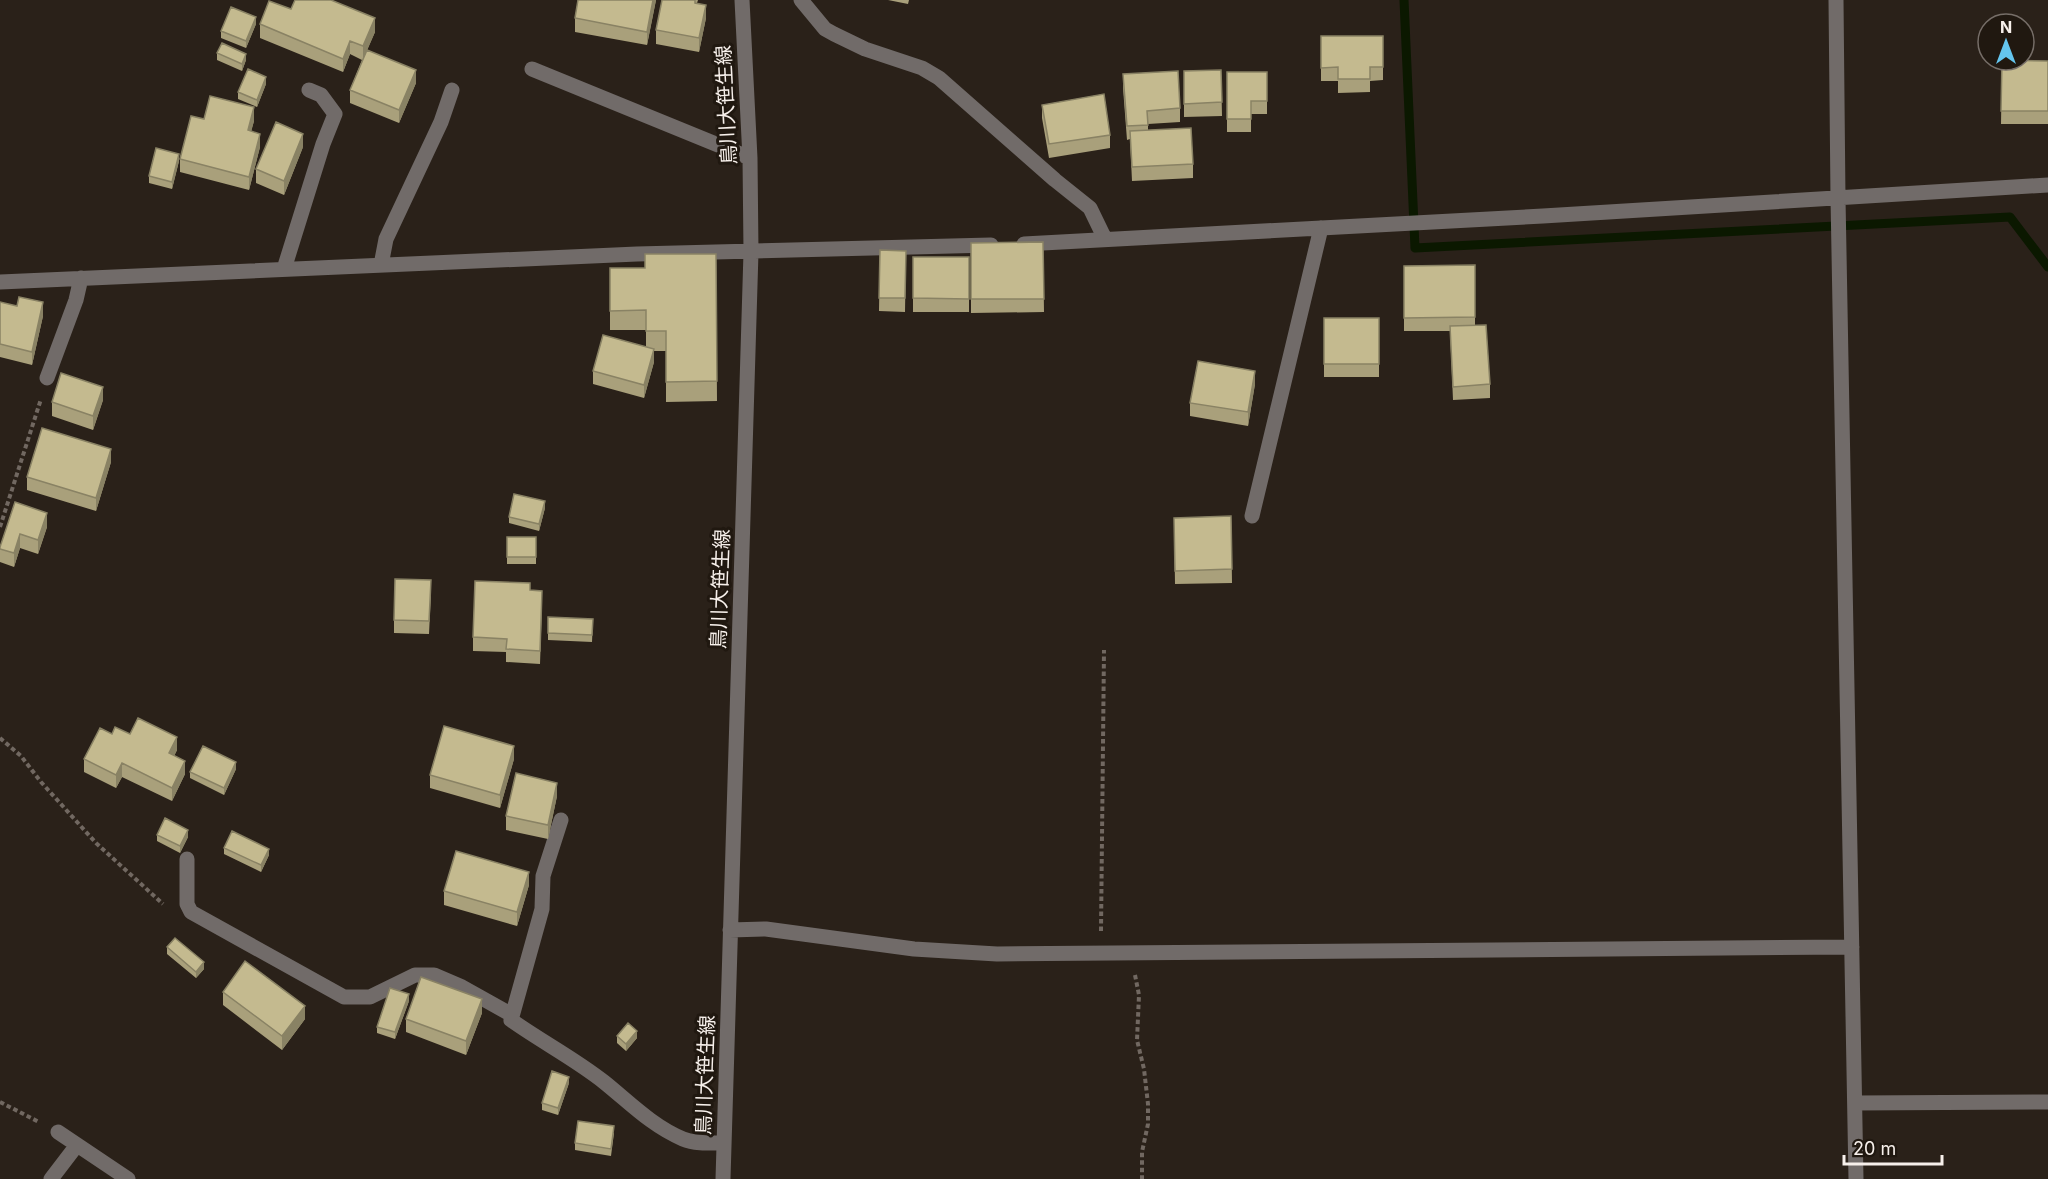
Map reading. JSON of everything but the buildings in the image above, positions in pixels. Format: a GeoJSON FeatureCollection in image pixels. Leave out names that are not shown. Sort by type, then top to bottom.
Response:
{"type":"FeatureCollection","features":[{"type":"Feature","properties":{"kind":"street","name":"鳥川大笹生線"},"geometry":{"type":"LineString","coordinates":[[723,1179],[751,252],[750,158],[742,0]]}},
{"type":"Feature","properties":{"kind":"street"},"geometry":{"type":"LineString","coordinates":[[801,0],[825,28],[834,34],[865,49],[922,68],[939,78],[1055,180],[1090,207],[1105,239]]}},
{"type":"Feature","properties":{"kind":"street"},"geometry":{"type":"LineString","coordinates":[[1836,0],[1856,1179]]}},
{"type":"Feature","properties":{"kind":"street"},"geometry":{"type":"LineString","coordinates":[[532,69],[750,158]]}},
{"type":"Feature","properties":{"kind":"street"},"geometry":{"type":"LineString","coordinates":[[284,269],[334,114],[321,95],[309,90]]}},
{"type":"Feature","properties":{"kind":"street"},"geometry":{"type":"LineString","coordinates":[[381,265],[386,239],[441,122],[452,90]]}},
{"type":"Feature","properties":{"kind":"street"},"geometry":{"type":"LineString","coordinates":[[0,282],[637,254],[1020,244],[2048,185]]}},
{"type":"Feature","properties":{"kind":"street"},"geometry":{"type":"LineString","coordinates":[[1252,516],[1320,228]]}},
{"type":"Feature","properties":{"kind":"street"},"geometry":{"type":"LineString","coordinates":[[47,378],[76,300],[81,278]]}},
{"type":"Feature","properties":{"kind":"street"},"geometry":{"type":"LineString","coordinates":[[561,820],[543,876],[542,909],[511,1020],[560,1050],[604,1081],[634,1109],[675,1135],[685,1140],[724,1143]]}},
{"type":"Feature","properties":{"kind":"street"},"geometry":{"type":"LineString","coordinates":[[187,859],[187,904],[191,912],[344,997],[370,997],[415,975],[434,975],[462,987],[512,1015]]}},
{"type":"Feature","properties":{"kind":"street"},"geometry":{"type":"LineString","coordinates":[[730,930],[766,929],[914,949],[997,954],[1852,947]]}},
{"type":"Feature","properties":{"kind":"street"},"geometry":{"type":"LineString","coordinates":[[1855,1103],[2048,1102]]}},
{"type":"Feature","properties":{"kind":"street"},"geometry":{"type":"LineString","coordinates":[[58,1132],[128,1179]]}},
{"type":"Feature","properties":{"kind":"street"},"geometry":{"type":"LineString","coordinates":[[51,1179],[77,1145]]}},
{"type":"Feature","properties":{"kind":"path"},"geometry":{"type":"LineString","coordinates":[[0,527],[47,378]]}},
{"type":"Feature","properties":{"kind":"path"},"geometry":{"type":"LineString","coordinates":[[1101,953],[1104,650]]}},
{"type":"Feature","properties":{"kind":"path"},"geometry":{"type":"LineString","coordinates":[[0,738],[21,756],[41,782],[96,843],[162,903],[175,906],[187,904]]}},
{"type":"Feature","properties":{"kind":"path"},"geometry":{"type":"LineString","coordinates":[[1131,952],[1139,994],[1137,1040],[1144,1070],[1149,1124],[1142,1152],[1142,1179]]}},
{"type":"Feature","properties":{"kind":"path"},"geometry":{"type":"LineString","coordinates":[[0,1102],[58,1132]]}},
{"type":"Feature","properties":{"kind":"waterway"},"geometry":{"type":"LineString","coordinates":[[1404,0],[1415,248],[2010,217],[2048,267]]}}]}
